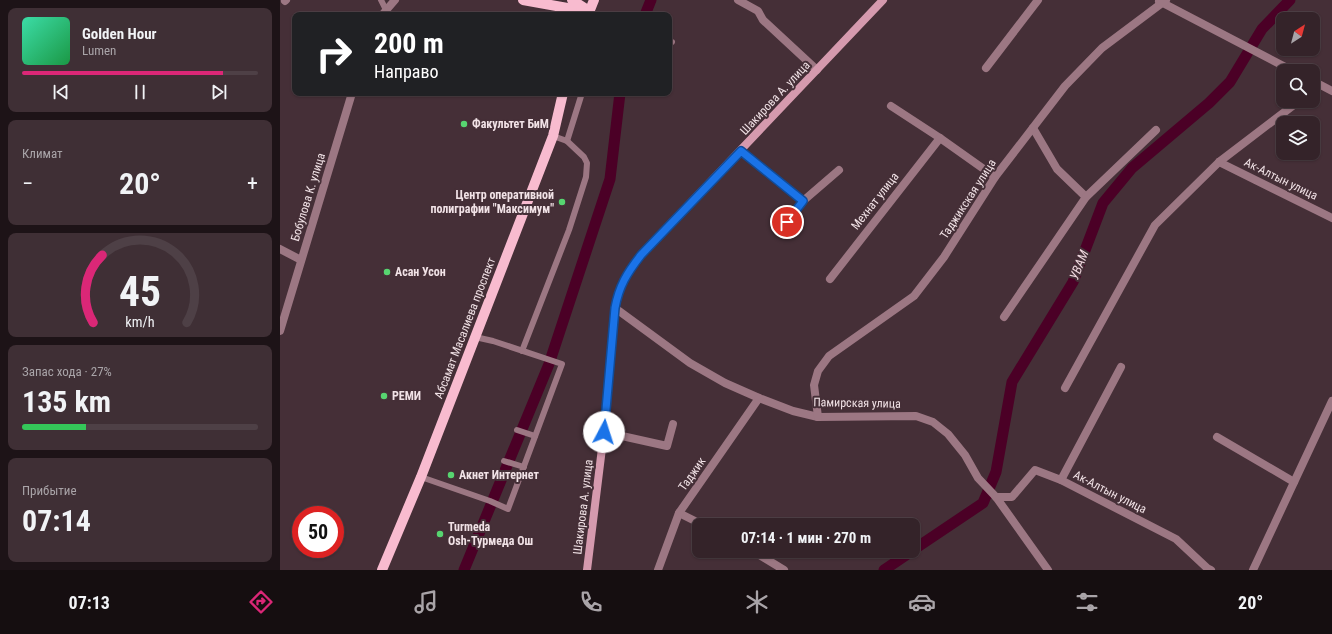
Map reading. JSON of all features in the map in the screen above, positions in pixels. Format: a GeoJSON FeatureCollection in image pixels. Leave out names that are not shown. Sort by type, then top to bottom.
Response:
{"type":"FeatureCollection","features":[{"type":"Feature","properties":{"kind":"main road"},"geometry":{"type":"LineString","coordinates":[[523,0],[584,12]]}},
{"type":"Feature","properties":{"kind":"main road"},"geometry":{"type":"LineString","coordinates":[[572,0],[588,12]]}},
{"type":"Feature","properties":{"kind":"main road"},"geometry":{"type":"LineString","coordinates":[[589,12],[594,0]]}},
{"type":"Feature","properties":{"kind":"main road","name":"Шакирова А. улица"},"geometry":{"type":"LineString","coordinates":[[587,570],[604,432],[615,308],[619,290],[628,272],[641,255],[883,0]]}},
{"type":"Feature","properties":{"kind":"main road","name":"Абсамат Масалиева проспект"},"geometry":{"type":"LineString","coordinates":[[382,570],[421,477],[553,136],[562,96]]}},
{"type":"Feature","properties":{"kind":"street"},"geometry":{"type":"LineString","coordinates":[[385,12],[395,0]]}},
{"type":"Feature","properties":{"kind":"street"},"geometry":{"type":"LineString","coordinates":[[738,0],[758,11],[763,20],[817,70]]}},
{"type":"Feature","properties":{"kind":"street"},"geometry":{"type":"LineString","coordinates":[[986,68],[1038,0]]}},
{"type":"Feature","properties":{"kind":"street"},"geometry":{"type":"LineString","coordinates":[[1162,1],[1280,64]]}},
{"type":"Feature","properties":{"kind":"street","name":"Таджикская улица"},"geometry":{"type":"LineString","coordinates":[[818,417],[814,385],[818,370],[829,356],[914,296],[944,257],[995,177],[1065,86],[1102,48],[1162,1]]}},
{"type":"Feature","properties":{"kind":"street"},"geometry":{"type":"LineString","coordinates":[[1320,85],[1332,91]]}},
{"type":"Feature","properties":{"kind":"street","name":"Бобулова К. улица"},"geometry":{"type":"LineString","coordinates":[[280,331],[351,96]]}},
{"type":"Feature","properties":{"kind":"street"},"geometry":{"type":"LineString","coordinates":[[892,106],[995,177]]}},
{"type":"Feature","properties":{"kind":"street"},"geometry":{"type":"LineString","coordinates":[[1065,388],[1155,225],[1219,162],[1290,108]]}},
{"type":"Feature","properties":{"kind":"street"},"geometry":{"type":"LineString","coordinates":[[1033,128],[1057,169],[1086,197]]}},
{"type":"Feature","properties":{"kind":"street"},"geometry":{"type":"LineString","coordinates":[[1004,317],[1086,197],[1156,130]]}},
{"type":"Feature","properties":{"kind":"street","name":"Мехнат улица"},"geometry":{"type":"LineString","coordinates":[[830,279],[940,138]]}},
{"type":"Feature","properties":{"kind":"street"},"geometry":{"type":"LineString","coordinates":[[741,151],[803,201]]}},
{"type":"Feature","properties":{"kind":"street","name":"Ак-Алтын улица"},"geometry":{"type":"LineString","coordinates":[[1219,162],[1332,218]]}},
{"type":"Feature","properties":{"kind":"street"},"geometry":{"type":"LineString","coordinates":[[779,232],[803,201],[839,170]]}},
{"type":"Feature","properties":{"kind":"street"},"geometry":{"type":"LineString","coordinates":[[280,249],[301,260]]}},
{"type":"Feature","properties":{"kind":"street","name":"Памирская улица"},"geometry":{"type":"LineString","coordinates":[[615,308],[690,363],[759,398],[793,411],[818,417],[916,416],[933,422],[948,434],[965,455],[978,478],[996,497]]}},
{"type":"Feature","properties":{"kind":"street"},"geometry":{"type":"LineString","coordinates":[[1061,480],[1121,368]]}},
{"type":"Feature","properties":{"kind":"street","name":"Таджик"},"geometry":{"type":"LineString","coordinates":[[658,570],[679,513],[759,398]]}},
{"type":"Feature","properties":{"kind":"street"},"geometry":{"type":"LineString","coordinates":[[1253,570],[1332,401]]}},
{"type":"Feature","properties":{"kind":"street"},"geometry":{"type":"LineString","coordinates":[[604,432],[667,446],[673,424]]}},
{"type":"Feature","properties":{"kind":"street"},"geometry":{"type":"LineString","coordinates":[[1217,437],[1294,482]]}},
{"type":"Feature","properties":{"kind":"street","name":"Ак-Алтын улица"},"geometry":{"type":"LineString","coordinates":[[996,497],[1012,496],[1035,470],[1061,480],[1176,540],[1211,570]]}},
{"type":"Feature","properties":{"kind":"street"},"geometry":{"type":"LineString","coordinates":[[996,497],[1048,570]]}},
{"type":"Feature","properties":{"kind":"street"},"geometry":{"type":"LineString","coordinates":[[679,513],[692,520]]}},
{"type":"Feature","properties":{"kind":"street"},"geometry":{"type":"LineString","coordinates":[[764,558],[784,570]]}},
{"type":"Feature","properties":{"kind":"lane"},"geometry":{"type":"LineString","coordinates":[[381,0],[384,12]]}},
{"type":"Feature","properties":{"kind":"lane"},"geometry":{"type":"LineString","coordinates":[[567,141],[581,96]]}},
{"type":"Feature","properties":{"kind":"lane"},"geometry":{"type":"LineString","coordinates":[[522,351],[569,230],[586,177],[587,163],[584,157],[567,141],[553,136]]}},
{"type":"Feature","properties":{"kind":"lane"},"geometry":{"type":"LineString","coordinates":[[421,477],[490,500],[508,509],[520,466],[535,436],[562,364],[493,341],[475,338]]}},
{"type":"Feature","properties":{"kind":"lane"},"geometry":{"type":"LineString","coordinates":[[517,430],[535,436]]}},
{"type":"Feature","properties":{"kind":"lane"},"geometry":{"type":"LineString","coordinates":[[504,461],[520,466]]}},
{"type":"Feature","properties":{"kind":"waterway"},"geometry":{"type":"LineString","coordinates":[[646,12],[651,0]]}},
{"type":"Feature","properties":{"kind":"waterway","name":"УВАМ"},"geometry":{"type":"LineString","coordinates":[[920,545],[983,503],[996,472],[1012,382],[1073,282],[1103,203],[1132,168],[1209,103],[1230,82],[1262,29],[1290,0]]}},
{"type":"Feature","properties":{"kind":"waterway"},"geometry":{"type":"LineString","coordinates":[[464,570],[549,364],[610,179],[620,96]]}},
{"type":"Feature","properties":{"kind":"waterway","name":"УВАМ"},"geometry":{"type":"LineString","coordinates":[[884,570],[902,558]]}},
{"type":"Feature","properties":{"kind":"place","name":"Факультет БиМ"},"geometry":{"type":"Point","coordinates":[464,124]}},
{"type":"Feature","properties":{"kind":"place","name":"Центр оперативной полиграфии \"Максимум\""},"geometry":{"type":"Point","coordinates":[562,202]}},
{"type":"Feature","properties":{"kind":"place","name":"Асан Усон"},"geometry":{"type":"Point","coordinates":[387,272]}},
{"type":"Feature","properties":{"kind":"place","name":"РЕМИ"},"geometry":{"type":"Point","coordinates":[384,396]}},
{"type":"Feature","properties":{"kind":"place","name":"Акнет Интернет"},"geometry":{"type":"Point","coordinates":[451,475]}},
{"type":"Feature","properties":{"kind":"place","name":"Turmeda Osh-Турмеда Ош"},"geometry":{"type":"Point","coordinates":[440,534]}},
{"type":"Feature","properties":{"kind":"route"},"geometry":{"type":"LineString","coordinates":[[604,432],[615,308],[619,290],[628,272],[641,255],[741,151],[803,201],[787,222]]}}]}
